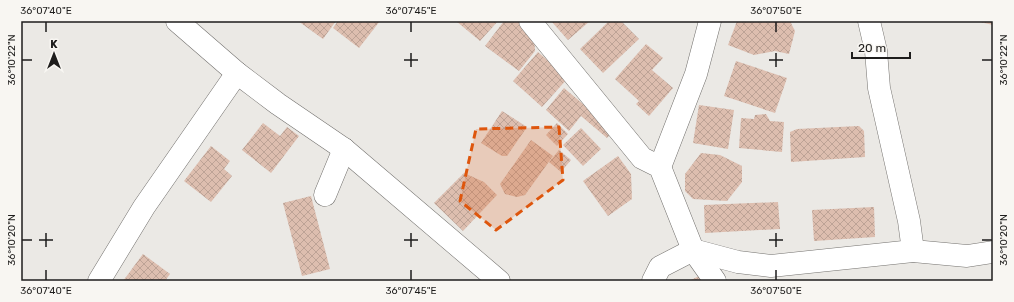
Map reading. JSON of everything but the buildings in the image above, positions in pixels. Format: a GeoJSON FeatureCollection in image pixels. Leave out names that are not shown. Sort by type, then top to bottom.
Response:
{"type":"FeatureCollection","features":[{"type":"Feature","properties":{"kind":"street"},"geometry":{"type":"LineString","coordinates":[[177,21],[237,73],[278,104],[344,149],[499,281]]}},
{"type":"Feature","properties":{"kind":"street"},"geometry":{"type":"LineString","coordinates":[[530,21],[642,158],[660,167],[694,250],[715,281]]}},
{"type":"Feature","properties":{"kind":"street"},"geometry":{"type":"LineString","coordinates":[[660,167],[696,74],[710,21]]}},
{"type":"Feature","properties":{"kind":"street"},"geometry":{"type":"LineString","coordinates":[[869,21],[876,50],[879,88],[909,221],[913,251]]}},
{"type":"Feature","properties":{"kind":"street"},"geometry":{"type":"LineString","coordinates":[[99,281],[144,207],[237,73]]}},
{"type":"Feature","properties":{"kind":"street"},"geometry":{"type":"LineString","coordinates":[[325,195],[344,149]]}},
{"type":"Feature","properties":{"kind":"street"},"geometry":{"type":"LineString","coordinates":[[653,281],[660,267],[694,250],[738,262],[771,266],[913,251],[967,256],[993,252]]}},
{"type":"Feature","properties":{"kind":"highlighted area"},"geometry":{"type":"Polygon","coordinates":[[[559,127],[563,180],[496,230],[460,201],[476,129],[559,127]]]}}]}
